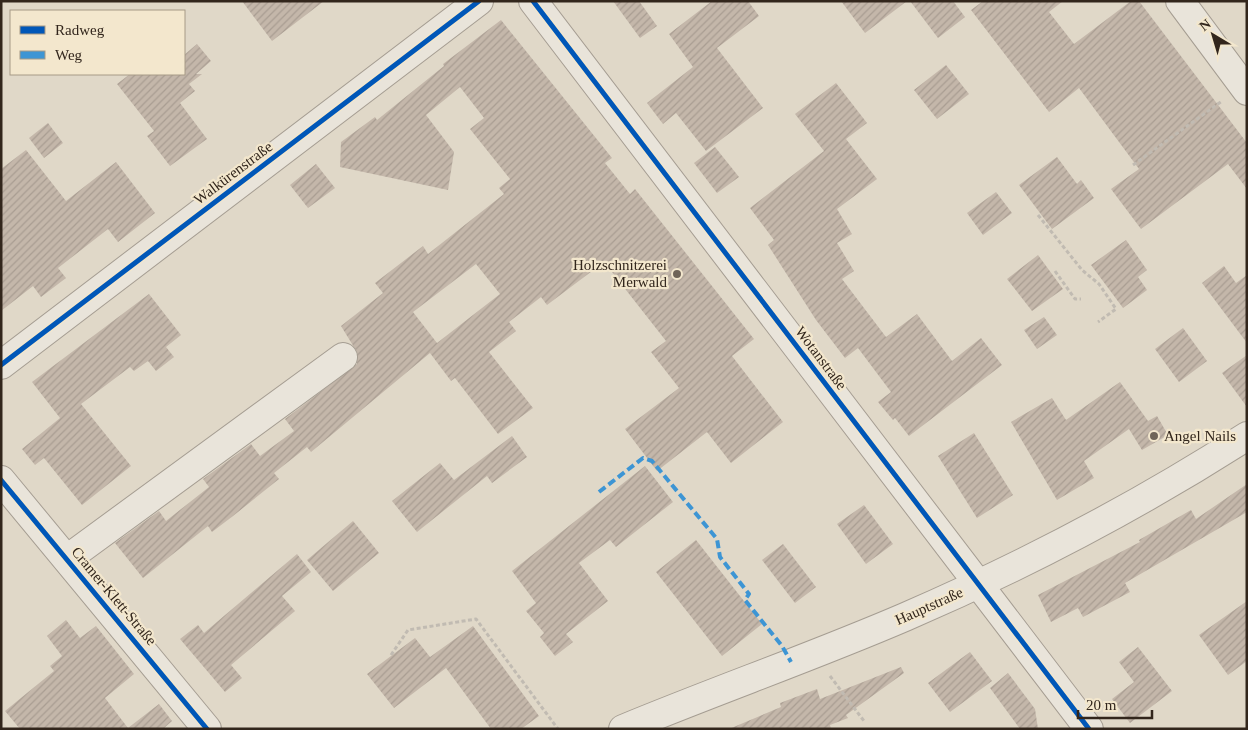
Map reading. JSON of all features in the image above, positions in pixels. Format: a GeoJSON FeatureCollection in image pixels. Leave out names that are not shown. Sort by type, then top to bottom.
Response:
{"type":"FeatureCollection","features":[{"type":"Feature","properties":{"kind":"street","name":"Walkürenstraße"},"geometry":{"type":"LineString","coordinates":[[1,365],[479,1]]}},
{"type":"Feature","properties":{"kind":"street","name":"Wotanstraße"},"geometry":{"type":"LineString","coordinates":[[533,1],[977,585],[1089,729]]}},
{"type":"Feature","properties":{"kind":"street"},"geometry":{"type":"LineString","coordinates":[[1180,1],[1235,95]]}},
{"type":"Feature","properties":{"kind":"street"},"geometry":{"type":"LineString","coordinates":[[67,559],[343,357]]}},
{"type":"Feature","properties":{"kind":"street","name":"Hauptstraße"},"geometry":{"type":"LineString","coordinates":[[623,729],[903,618],[977,585],[1126,508],[1247,436]]}},
{"type":"Feature","properties":{"kind":"street","name":"Cramer-Klett-Straße"},"geometry":{"type":"LineString","coordinates":[[1,480],[207,729]]}},
{"type":"Feature","properties":{"kind":"path"},"geometry":{"type":"LineString","coordinates":[[1133,165],[1235,95]]}},
{"type":"Feature","properties":{"kind":"path"},"geometry":{"type":"LineString","coordinates":[[1038,215],[1082,270],[1099,284],[1116,309],[1098,322]]}},
{"type":"Feature","properties":{"kind":"path"},"geometry":{"type":"LineString","coordinates":[[1054,271],[1075,298],[1081,299]]}},
{"type":"Feature","properties":{"kind":"path"},"geometry":{"type":"LineString","coordinates":[[391,655],[408,630],[476,619],[558,729]]}},
{"type":"Feature","properties":{"kind":"path"},"geometry":{"type":"LineString","coordinates":[[813,653],[864,721]]}},
{"type":"Feature","properties":{"kind":"building"},"geometry":{"type":"Polygon","coordinates":[[[242,1],[324,1],[272,41],[242,1]]]}},
{"type":"Feature","properties":{"kind":"building"},"geometry":{"type":"Polygon","coordinates":[[[613,1],[639,1],[657,26],[640,38],[613,1]]]}},
{"type":"Feature","properties":{"kind":"building"},"geometry":{"type":"Polygon","coordinates":[[[712,1],[748,1],[759,16],[717,48],[763,108],[706,151],[676,113],[663,124],[647,103],[693,67],[669,34],[712,1]]]}},
{"type":"Feature","properties":{"kind":"building"},"geometry":{"type":"Polygon","coordinates":[[[841,1],[907,1],[865,33],[841,1]]]}},
{"type":"Feature","properties":{"kind":"building"},"geometry":{"type":"Polygon","coordinates":[[[910,1],[953,1],[965,17],[938,38],[910,1]]]}},
{"type":"Feature","properties":{"kind":"building"},"geometry":{"type":"Polygon","coordinates":[[[983,1],[1063,1],[1049,12],[1074,44],[1131,1],[1139,1],[1247,143],[1247,189],[1228,164],[1141,229],[1111,189],[1139,169],[1079,88],[1049,112],[971,10],[983,1]]]}},
{"type":"Feature","properties":{"kind":"building"},"geometry":{"type":"Polygon","coordinates":[[[501,20],[612,158],[605,163],[630,194],[635,189],[754,339],[732,356],[783,422],[731,463],[707,432],[657,471],[625,429],[679,388],[651,352],[666,341],[604,262],[547,305],[541,297],[509,322],[516,331],[489,352],[533,408],[498,434],[455,378],[451,381],[430,353],[311,452],[307,447],[274,473],[279,479],[233,516],[212,532],[208,526],[143,578],[115,543],[159,511],[166,521],[209,487],[203,479],[251,444],[260,456],[294,431],[285,419],[357,364],[357,352],[341,326],[383,293],[375,283],[423,246],[428,254],[504,194],[499,188],[510,179],[470,129],[484,118],[460,87],[426,115],[454,152],[448,190],[340,167],[341,142],[375,117],[377,120],[444,66],[443,64],[501,20]],[[476,264],[413,312],[437,343],[500,294],[476,264]]]}},
{"type":"Feature","properties":{"kind":"building"},"geometry":{"type":"Polygon","coordinates":[[[197,44],[211,61],[196,74],[202,74],[189,84],[195,91],[180,103],[207,139],[170,166],[147,136],[154,131],[117,84],[129,75],[185,75],[185,54],[197,44]]]}},
{"type":"Feature","properties":{"kind":"building"},"geometry":{"type":"Polygon","coordinates":[[[946,65],[969,94],[937,119],[914,90],[946,65]]]}},
{"type":"Feature","properties":{"kind":"building"},"geometry":{"type":"Polygon","coordinates":[[[836,83],[867,123],[846,139],[877,179],[837,209],[852,234],[837,243],[854,271],[842,279],[886,337],[917,314],[952,361],[981,338],[1002,365],[909,436],[895,418],[893,420],[878,402],[891,392],[858,348],[845,358],[816,320],[768,245],[774,240],[750,208],[824,151],[795,114],[836,83]]]}},
{"type":"Feature","properties":{"kind":"building"},"geometry":{"type":"Polygon","coordinates":[[[48,123],[63,143],[44,158],[29,138],[48,123]]]}},
{"type":"Feature","properties":{"kind":"building"},"geometry":{"type":"Polygon","coordinates":[[[715,147],[739,177],[717,193],[694,163],[715,147]]]}},
{"type":"Feature","properties":{"kind":"building"},"geometry":{"type":"Polygon","coordinates":[[[26,150],[66,201],[116,162],[155,213],[118,242],[108,229],[58,268],[66,278],[41,297],[33,286],[1,311],[1,169],[26,150]]]}},
{"type":"Feature","properties":{"kind":"building"},"geometry":{"type":"Polygon","coordinates":[[[1057,157],[1077,184],[1081,180],[1094,198],[1052,229],[1019,185],[1057,157]]]}},
{"type":"Feature","properties":{"kind":"building"},"geometry":{"type":"Polygon","coordinates":[[[316,164],[335,188],[308,208],[290,185],[316,164]]]}},
{"type":"Feature","properties":{"kind":"building"},"geometry":{"type":"Polygon","coordinates":[[[996,192],[1012,213],[983,235],[967,213],[996,192]]]}},
{"type":"Feature","properties":{"kind":"building"},"geometry":{"type":"Polygon","coordinates":[[[1126,240],[1147,270],[1138,277],[1147,290],[1123,308],[1091,265],[1126,240]]]}},
{"type":"Feature","properties":{"kind":"building"},"geometry":{"type":"Polygon","coordinates":[[[1038,255],[1063,289],[1032,311],[1007,279],[1038,255]]]}},
{"type":"Feature","properties":{"kind":"building"},"geometry":{"type":"Polygon","coordinates":[[[1224,266],[1236,283],[1247,275],[1247,343],[1202,283],[1224,266]]]}},
{"type":"Feature","properties":{"kind":"building"},"geometry":{"type":"Polygon","coordinates":[[[149,294],[181,335],[166,347],[174,357],[156,371],[148,361],[134,371],[130,367],[81,404],[131,466],[82,505],[44,458],[35,465],[22,449],[60,418],[32,382],[149,294]]]}},
{"type":"Feature","properties":{"kind":"building"},"geometry":{"type":"Polygon","coordinates":[[[1044,317],[1057,335],[1037,349],[1024,330],[1044,317]]]}},
{"type":"Feature","properties":{"kind":"building"},"geometry":{"type":"Polygon","coordinates":[[[1183,328],[1207,361],[1179,382],[1155,349],[1183,328]]]}},
{"type":"Feature","properties":{"kind":"building"},"geometry":{"type":"Polygon","coordinates":[[[1247,355],[1247,407],[1222,373],[1247,355]]]}},
{"type":"Feature","properties":{"kind":"building"},"geometry":{"type":"Polygon","coordinates":[[[1120,382],[1148,421],[1157,416],[1168,435],[1142,450],[1129,429],[1084,461],[1094,478],[1057,500],[1011,422],[1052,398],[1066,420],[1120,382]]]}},
{"type":"Feature","properties":{"kind":"building"},"geometry":{"type":"Polygon","coordinates":[[[974,433],[1013,495],[977,518],[938,456],[974,433]]]}},
{"type":"Feature","properties":{"kind":"building"},"geometry":{"type":"Polygon","coordinates":[[[512,436],[527,457],[492,483],[487,476],[417,532],[392,501],[440,463],[454,480],[512,436]]]}},
{"type":"Feature","properties":{"kind":"building"},"geometry":{"type":"Polygon","coordinates":[[[645,466],[673,502],[616,547],[610,540],[579,563],[608,601],[566,634],[573,642],[555,656],[540,637],[544,633],[526,611],[536,603],[512,571],[645,466]]]}},
{"type":"Feature","properties":{"kind":"building"},"geometry":{"type":"Polygon","coordinates":[[[1247,484],[1247,512],[1125,583],[1130,592],[1083,617],[1078,608],[1051,622],[1038,595],[1140,542],[1139,540],[1191,510],[1196,519],[1247,484]]]}},
{"type":"Feature","properties":{"kind":"building"},"geometry":{"type":"Polygon","coordinates":[[[864,505],[893,544],[866,564],[837,524],[864,505]]]}},
{"type":"Feature","properties":{"kind":"building"},"geometry":{"type":"Polygon","coordinates":[[[353,521],[379,553],[333,591],[307,560],[353,521]]]}},
{"type":"Feature","properties":{"kind":"building"},"geometry":{"type":"Polygon","coordinates":[[[696,540],[762,624],[722,656],[656,572],[696,540]]]}},
{"type":"Feature","properties":{"kind":"building"},"geometry":{"type":"Polygon","coordinates":[[[783,544],[816,587],[795,603],[762,560],[783,544]]]}},
{"type":"Feature","properties":{"kind":"building"},"geometry":{"type":"Polygon","coordinates":[[[297,554],[311,572],[282,596],[295,611],[231,665],[242,678],[225,692],[180,639],[198,625],[204,633],[297,554]]]}},
{"type":"Feature","properties":{"kind":"building"},"geometry":{"type":"Polygon","coordinates":[[[1247,601],[1247,661],[1228,675],[1199,635],[1247,601]]]}},
{"type":"Feature","properties":{"kind":"building"},"geometry":{"type":"Polygon","coordinates":[[[66,620],[80,638],[96,626],[134,674],[105,698],[128,728],[159,704],[172,721],[163,729],[20,729],[5,711],[54,671],[50,666],[62,656],[47,636],[66,620]]]}},
{"type":"Feature","properties":{"kind":"building"},"geometry":{"type":"Polygon","coordinates":[[[473,626],[539,716],[521,729],[491,729],[446,668],[394,708],[367,674],[415,638],[430,657],[473,626]]]}},
{"type":"Feature","properties":{"kind":"building"},"geometry":{"type":"Polygon","coordinates":[[[1138,647],[1172,691],[1130,723],[1112,699],[1134,682],[1119,662],[1138,647]]]}},
{"type":"Feature","properties":{"kind":"building"},"geometry":{"type":"Polygon","coordinates":[[[970,652],[992,681],[950,712],[928,683],[970,652]]]}},
{"type":"Feature","properties":{"kind":"building"},"geometry":{"type":"Polygon","coordinates":[[[901,667],[904,673],[846,715],[848,718],[830,725],[831,729],[729,729],[781,707],[780,703],[817,689],[820,699],[901,667]]]}},
{"type":"Feature","properties":{"kind":"building"},"geometry":{"type":"Polygon","coordinates":[[[1008,673],[1035,709],[1038,729],[1020,729],[990,688],[1008,673]]]}},
{"type":"Feature","properties":{"kind":"marked path"},"geometry":{"type":"LineString","coordinates":[[599,492],[643,458],[652,461],[717,539],[720,557],[749,594],[745,600],[782,646],[791,662]]}},
{"type":"Feature","properties":{"kind":"cycle path"},"geometry":{"type":"LineString","coordinates":[[1,365],[479,1]]}},
{"type":"Feature","properties":{"kind":"cycle path"},"geometry":{"type":"LineString","coordinates":[[533,1],[1089,729]]}},
{"type":"Feature","properties":{"kind":"cycle path"},"geometry":{"type":"LineString","coordinates":[[1,480],[207,729]]}},
{"type":"Feature","properties":{"kind":"place","name":"Holzschnitzerei Merwald"},"geometry":{"type":"Point","coordinates":[677,274]}},
{"type":"Feature","properties":{"kind":"place","name":"Angel Nails"},"geometry":{"type":"Point","coordinates":[1154,436]}}]}
